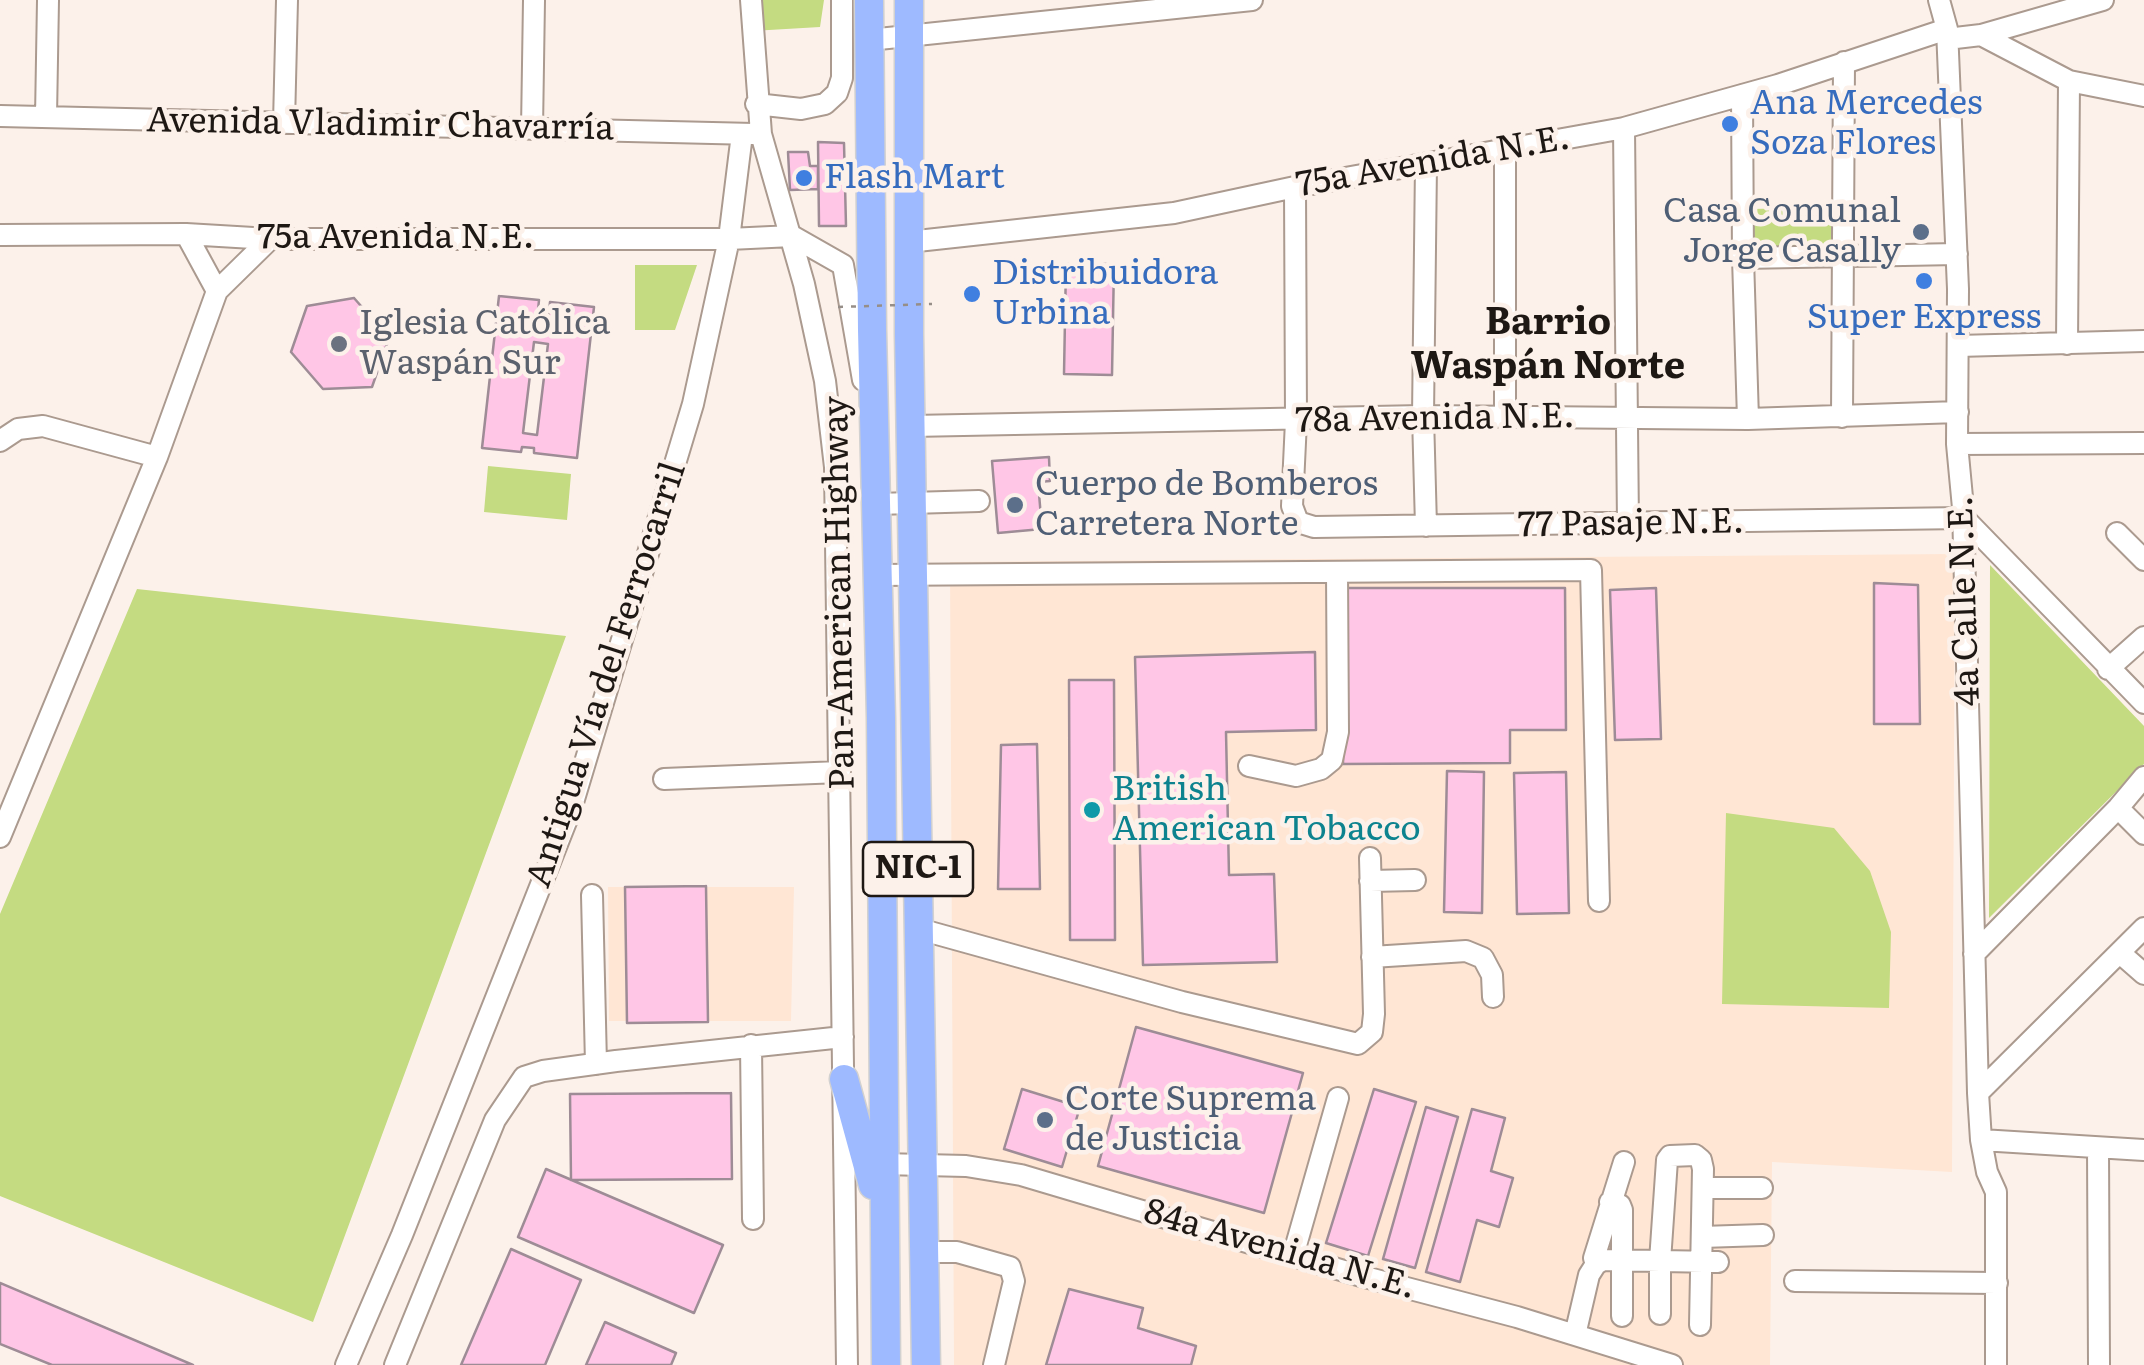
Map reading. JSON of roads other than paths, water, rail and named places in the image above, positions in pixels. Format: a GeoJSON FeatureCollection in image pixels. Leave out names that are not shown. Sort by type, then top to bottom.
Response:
{"type":"FeatureCollection","features":[{"type":"Feature","properties":{"kind":"highway","name":"Pan-American Highway"},"geometry":{"type":"LineString","coordinates":[[869,0],[886,1365]]}},
{"type":"Feature","properties":{"kind":"highway","name":"NIC-1"},"geometry":{"type":"LineString","coordinates":[[909,0],[908,242],[926,1365]]}},
{"type":"Feature","properties":{"kind":"highway"},"geometry":{"type":"LineString","coordinates":[[844,1079],[882,1216]]}},
{"type":"Feature","properties":{"kind":"street"},"geometry":{"type":"LineString","coordinates":[[46,117],[48,0]]}},
{"type":"Feature","properties":{"kind":"street"},"geometry":{"type":"LineString","coordinates":[[284,123],[287,0]]}},
{"type":"Feature","properties":{"kind":"street"},"geometry":{"type":"LineString","coordinates":[[532,129],[534,0]]}},
{"type":"Feature","properties":{"kind":"street"},"geometry":{"type":"LineString","coordinates":[[751,0],[756,104],[752,134],[792,236],[825,381],[836,467],[847,1365]]}},
{"type":"Feature","properties":{"kind":"street"},"geometry":{"type":"LineString","coordinates":[[756,104],[801,109],[825,104],[838,93],[842,78],[842,0]]}},
{"type":"Feature","properties":{"kind":"street"},"geometry":{"type":"LineString","coordinates":[[870,40],[1252,0]]}},
{"type":"Feature","properties":{"kind":"street","name":"75a Avenida N.E."},"geometry":{"type":"LineString","coordinates":[[908,242],[1174,213],[1295,187],[1624,128],[1947,34],[1986,33],[2103,0]]}},
{"type":"Feature","properties":{"kind":"street","name":"4a Calle N.E."},"geometry":{"type":"LineString","coordinates":[[1940,1],[1947,34],[1957,254],[1957,444],[1964,518],[1978,1093],[1981,1140],[1987,1172],[1996,1192],[1996,1365]]}},
{"type":"Feature","properties":{"kind":"street"},"geometry":{"type":"LineString","coordinates":[[1986,33],[2069,80],[2144,96]]}},
{"type":"Feature","properties":{"kind":"street"},"geometry":{"type":"LineString","coordinates":[[1842,417],[1844,62]]}},
{"type":"Feature","properties":{"kind":"street"},"geometry":{"type":"LineString","coordinates":[[2067,344],[2069,80]]}},
{"type":"Feature","properties":{"kind":"street"},"geometry":{"type":"LineString","coordinates":[[1742,95],[1748,419]]}},
{"type":"Feature","properties":{"kind":"street","name":"Avenida Vladimir Chavarría"},"geometry":{"type":"LineString","coordinates":[[0,116],[752,134]]}},
{"type":"Feature","properties":{"kind":"street"},"geometry":{"type":"LineString","coordinates":[[1624,128],[1628,524]]}},
{"type":"Feature","properties":{"kind":"street","name":"Antigua Vía del Ferrocarril"},"geometry":{"type":"LineString","coordinates":[[346,1365],[402,1235],[571,809],[693,404],[752,134]]}},
{"type":"Feature","properties":{"kind":"street"},"geometry":{"type":"LineString","coordinates":[[1505,148],[1505,416]]}},
{"type":"Feature","properties":{"kind":"street"},"geometry":{"type":"LineString","coordinates":[[1426,164],[1426,526]]}},
{"type":"Feature","properties":{"kind":"street"},"geometry":{"type":"LineString","coordinates":[[1295,187],[1296,420]]}},
{"type":"Feature","properties":{"kind":"street"},"geometry":{"type":"LineString","coordinates":[[186,234],[217,291]]}},
{"type":"Feature","properties":{"kind":"street","name":"75a Avenida N.E."},"geometry":{"type":"LineString","coordinates":[[0,235],[186,234],[270,239],[792,236]]}},
{"type":"Feature","properties":{"kind":"street"},"geometry":{"type":"LineString","coordinates":[[792,236],[843,265],[876,454]]}},
{"type":"Feature","properties":{"kind":"street"},"geometry":{"type":"LineString","coordinates":[[0,838],[157,456],[217,291],[270,239]]}},
{"type":"Feature","properties":{"kind":"street"},"geometry":{"type":"LineString","coordinates":[[1743,258],[1957,254]]}},
{"type":"Feature","properties":{"kind":"street"},"geometry":{"type":"LineString","coordinates":[[1958,346],[2144,341]]}},
{"type":"Feature","properties":{"kind":"street","name":"78a Avenida N.E."},"geometry":{"type":"LineString","coordinates":[[912,426],[1423,416],[1748,419],[1958,412]]}},
{"type":"Feature","properties":{"kind":"street","name":"77 Pasaje N.E."},"geometry":{"type":"LineString","coordinates":[[1296,420],[1292,506],[1298,522],[1314,527],[1964,518]]}},
{"type":"Feature","properties":{"kind":"street"},"geometry":{"type":"LineString","coordinates":[[0,441],[18,428],[43,426],[157,456]]}},
{"type":"Feature","properties":{"kind":"street"},"geometry":{"type":"LineString","coordinates":[[1957,444],[2144,443]]}},
{"type":"Feature","properties":{"kind":"street"},"geometry":{"type":"LineString","coordinates":[[877,504],[979,501]]}},
{"type":"Feature","properties":{"kind":"street"},"geometry":{"type":"LineString","coordinates":[[1964,518],[2144,703]]}},
{"type":"Feature","properties":{"kind":"street"},"geometry":{"type":"LineString","coordinates":[[2117,533],[2144,560]]}},
{"type":"Feature","properties":{"kind":"street"},"geometry":{"type":"LineString","coordinates":[[878,575],[1591,570],[1599,902]]}},
{"type":"Feature","properties":{"kind":"street"},"geometry":{"type":"LineString","coordinates":[[1248,766],[1296,776],[1322,768],[1332,760],[1338,732],[1337,572]]}},
{"type":"Feature","properties":{"kind":"street"},"geometry":{"type":"LineString","coordinates":[[2108,668],[2144,637]]}},
{"type":"Feature","properties":{"kind":"street"},"geometry":{"type":"LineString","coordinates":[[664,778],[840,772]]}},
{"type":"Feature","properties":{"kind":"street"},"geometry":{"type":"LineString","coordinates":[[1974,954],[2144,777]]}},
{"type":"Feature","properties":{"kind":"street"},"geometry":{"type":"LineString","coordinates":[[2118,808],[2144,834]]}},
{"type":"Feature","properties":{"kind":"street"},"geometry":{"type":"LineString","coordinates":[[919,929],[1182,1002],[1358,1044],[1372,1032],[1370,858]]}},
{"type":"Feature","properties":{"kind":"street"},"geometry":{"type":"LineString","coordinates":[[1370,881],[1414,880]]}},
{"type":"Feature","properties":{"kind":"street"},"geometry":{"type":"LineString","coordinates":[[592,895],[596,1064]]}},
{"type":"Feature","properties":{"kind":"street"},"geometry":{"type":"LineString","coordinates":[[1978,1093],[2144,928]]}},
{"type":"Feature","properties":{"kind":"street"},"geometry":{"type":"LineString","coordinates":[[1372,958],[1466,951],[1482,958],[1492,975],[1493,997]]}},
{"type":"Feature","properties":{"kind":"street"},"geometry":{"type":"LineString","coordinates":[[2120,953],[2144,974]]}},
{"type":"Feature","properties":{"kind":"street"},"geometry":{"type":"LineString","coordinates":[[395,1365],[495,1120],[524,1077],[751,1044],[843,1036]]}},
{"type":"Feature","properties":{"kind":"street"},"geometry":{"type":"LineString","coordinates":[[751,1044],[753,1219]]}},
{"type":"Feature","properties":{"kind":"street"},"geometry":{"type":"LineString","coordinates":[[1293,1256],[1338,1098]]}},
{"type":"Feature","properties":{"kind":"street"},"geometry":{"type":"LineString","coordinates":[[1981,1140],[2144,1150]]}},
{"type":"Feature","properties":{"kind":"street"},"geometry":{"type":"LineString","coordinates":[[2098,1148],[2099,1365]]}},
{"type":"Feature","properties":{"kind":"street"},"geometry":{"type":"LineString","coordinates":[[1660,1314],[1667,1160],[1678,1155],[1695,1156],[1702,1160],[1702,1237],[1710,1262],[1700,1325]]}},
{"type":"Feature","properties":{"kind":"street"},"geometry":{"type":"LineString","coordinates":[[1596,1264],[1594,1258],[1624,1162]]}},
{"type":"Feature","properties":{"kind":"street","name":"84a Avenida N.E."},"geometry":{"type":"LineString","coordinates":[[882,1164],[1021,1174],[1672,1365]]}},
{"type":"Feature","properties":{"kind":"street"},"geometry":{"type":"LineString","coordinates":[[1703,1188],[1762,1188]]}},
{"type":"Feature","properties":{"kind":"street"},"geometry":{"type":"LineString","coordinates":[[1610,1202],[1620,1204],[1622,1210],[1622,1316]]}},
{"type":"Feature","properties":{"kind":"street"},"geometry":{"type":"LineString","coordinates":[[1702,1237],[1763,1235]]}},
{"type":"Feature","properties":{"kind":"street"},"geometry":{"type":"LineString","coordinates":[[924,1252],[957,1252],[1010,1267],[1014,1281],[994,1365]]}},
{"type":"Feature","properties":{"kind":"street"},"geometry":{"type":"LineString","coordinates":[[1575,1335],[1589,1276],[1603,1260],[1710,1262]]}},
{"type":"Feature","properties":{"kind":"street"},"geometry":{"type":"LineString","coordinates":[[1795,1280],[1997,1283]]}},
{"type":"Feature","properties":{"kind":"place","name":"Ana Mercedes Soza Flores"},"geometry":{"type":"Point","coordinates":[1730,124]}},
{"type":"Feature","properties":{"kind":"place","name":"Flash Mart"},"geometry":{"type":"Point","coordinates":[804,178]}},
{"type":"Feature","properties":{"kind":"place","name":"Casa Comunal Jorge Casally"},"geometry":{"type":"Point","coordinates":[1921,232]}},
{"type":"Feature","properties":{"kind":"place","name":"Super Express"},"geometry":{"type":"Point","coordinates":[1924,281]}},
{"type":"Feature","properties":{"kind":"place","name":"Distribuidora Urbina"},"geometry":{"type":"Point","coordinates":[972,294]}},
{"type":"Feature","properties":{"kind":"place","name":"Iglesia Católica Waspán Sur"},"geometry":{"type":"Point","coordinates":[339,344]}},
{"type":"Feature","properties":{"kind":"place","name":"Cuerpo de Bomberos Carretera Norte"},"geometry":{"type":"Point","coordinates":[1015,505]}},
{"type":"Feature","properties":{"kind":"place","name":"British American Tobacco"},"geometry":{"type":"Point","coordinates":[1092,810]}},
{"type":"Feature","properties":{"kind":"place","name":"Corte Suprema de Justicia"},"geometry":{"type":"Point","coordinates":[1045,1120]}},
{"type":"Feature","properties":{"kind":"district","name":"Barrio Waspán Norte"},"geometry":{"type":"Point","coordinates":[1548,344]}}]}
